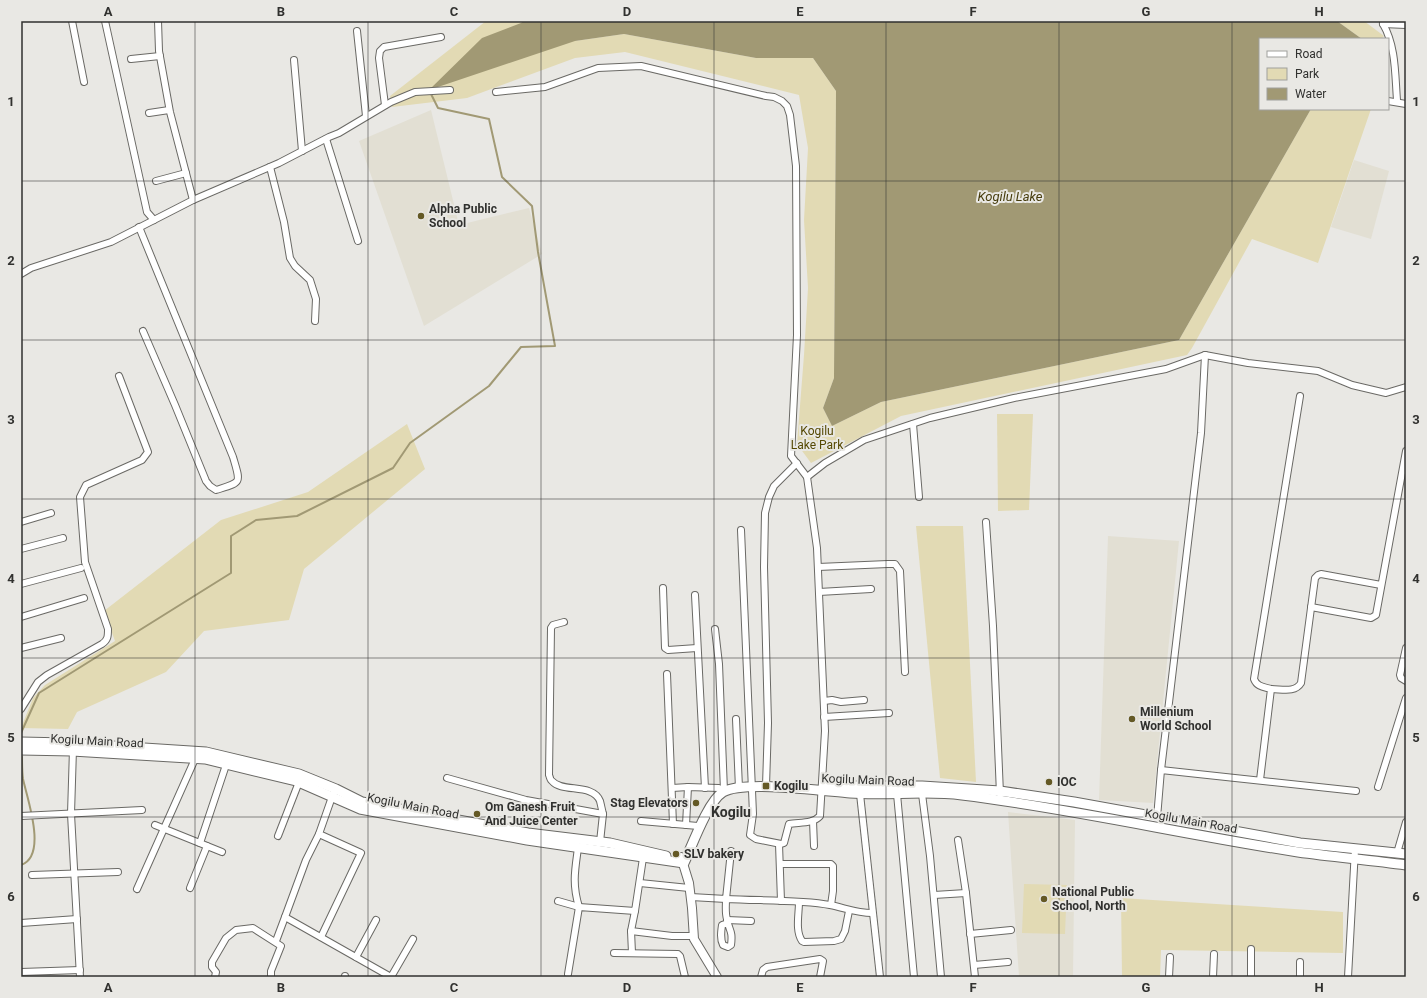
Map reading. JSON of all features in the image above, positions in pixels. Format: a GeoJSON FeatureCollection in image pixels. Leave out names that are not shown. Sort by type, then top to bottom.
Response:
{"type":"FeatureCollection","features":[{"type":"Feature","properties":{"kind":"main road","name":"Kogilu Main Road"},"geometry":{"type":"LineString","coordinates":[[21,742],[205,759],[299,782],[362,802],[528,833],[600,842],[643,858],[683,860]]}},
{"type":"Feature","properties":{"kind":"main road","name":"Kogilu Main Road"},"geometry":{"type":"LineString","coordinates":[[21,750],[74,747],[206,752],[299,774],[360,809],[527,840],[578,848],[620,850],[683,860]]}},
{"type":"Feature","properties":{"kind":"main road","name":"Kogilu Main Road"},"geometry":{"type":"LineString","coordinates":[[723,791],[739,787],[766,784],[822,788],[860,794],[960,795],[1064,810],[1299,852],[1402,854]]}},
{"type":"Feature","properties":{"kind":"main road","name":"Kogilu Main Road"},"geometry":{"type":"LineString","coordinates":[[822,788],[922,786],[1000,791],[1074,802],[1354,853],[1406,864]]}},
{"type":"Feature","properties":{"kind":"main road"},"geometry":{"type":"LineString","coordinates":[[683,860],[684,855],[711,800],[723,791]]}},
{"type":"Feature","properties":{"kind":"main road"},"geometry":{"type":"LineString","coordinates":[[683,860],[710,808],[723,791]]}},
{"type":"Feature","properties":{"kind":"street"},"geometry":{"type":"LineString","coordinates":[[72,21],[84,82]]}},
{"type":"Feature","properties":{"kind":"street"},"geometry":{"type":"LineString","coordinates":[[105,21],[146,212],[154,220]]}},
{"type":"Feature","properties":{"kind":"street"},"geometry":{"type":"LineString","coordinates":[[158,21],[160,56],[169,110],[193,200]]}},
{"type":"Feature","properties":{"kind":"street"},"geometry":{"type":"LineString","coordinates":[[1381,22],[1406,25]]}},
{"type":"Feature","properties":{"kind":"street"},"geometry":{"type":"LineString","coordinates":[[1381,22],[1392,43],[1397,100]]}},
{"type":"Feature","properties":{"kind":"street"},"geometry":{"type":"LineString","coordinates":[[357,31],[366,116]]}},
{"type":"Feature","properties":{"kind":"street"},"geometry":{"type":"LineString","coordinates":[[385,105],[379,58],[380,51],[384,47],[441,37]]}},
{"type":"Feature","properties":{"kind":"street"},"geometry":{"type":"LineString","coordinates":[[131,59],[160,56]]}},
{"type":"Feature","properties":{"kind":"street"},"geometry":{"type":"LineString","coordinates":[[294,60],[302,151]]}},
{"type":"Feature","properties":{"kind":"street"},"geometry":{"type":"LineString","coordinates":[[496,92],[545,86],[598,68],[641,66],[774,97],[782,101],[787,106],[790,115],[796,166],[797,335],[791,456],[808,477],[817,548],[825,731],[820,816],[818,819],[813,821],[789,824],[784,843],[779,844],[756,839],[750,835],[753,814],[741,530]]}},
{"type":"Feature","properties":{"kind":"street"},"geometry":{"type":"LineString","coordinates":[[21,274],[31,268],[111,242],[193,200],[270,167],[326,138],[339,133],[385,105],[415,92],[450,90]]}},
{"type":"Feature","properties":{"kind":"street"},"geometry":{"type":"LineString","coordinates":[[1389,101],[1406,104]]}},
{"type":"Feature","properties":{"kind":"street"},"geometry":{"type":"LineString","coordinates":[[149,113],[169,110]]}},
{"type":"Feature","properties":{"kind":"street"},"geometry":{"type":"LineString","coordinates":[[326,138],[358,241]]}},
{"type":"Feature","properties":{"kind":"street"},"geometry":{"type":"LineString","coordinates":[[270,167],[284,222],[290,258],[310,280],[316,299],[315,321]]}},
{"type":"Feature","properties":{"kind":"street"},"geometry":{"type":"LineString","coordinates":[[156,181],[186,173]]}},
{"type":"Feature","properties":{"kind":"street"},"geometry":{"type":"LineString","coordinates":[[139,227],[233,457],[239,476],[239,480],[236,483],[216,490],[206,481],[143,331]]}},
{"type":"Feature","properties":{"kind":"street"},"geometry":{"type":"LineString","coordinates":[[808,477],[825,463],[864,440],[930,418],[1014,398],[1166,369],[1204,355],[1248,363],[1318,371],[1352,385],[1386,393],[1406,387]]}},
{"type":"Feature","properties":{"kind":"street"},"geometry":{"type":"LineString","coordinates":[[1157,818],[1161,770],[1201,433],[1204,355]]}},
{"type":"Feature","properties":{"kind":"street"},"geometry":{"type":"LineString","coordinates":[[21,708],[38,682],[47,675],[102,644],[106,641],[108,636],[108,629],[85,562],[80,497],[86,485],[142,460],[148,452],[119,376]]}},
{"type":"Feature","properties":{"kind":"street"},"geometry":{"type":"LineString","coordinates":[[1300,396],[1254,679],[1256,683],[1260,686],[1271,689],[1292,690],[1301,683],[1315,578],[1318,575],[1321,574],[1381,586]]}},
{"type":"Feature","properties":{"kind":"street"},"geometry":{"type":"LineString","coordinates":[[913,424],[919,497]]}},
{"type":"Feature","properties":{"kind":"street"},"geometry":{"type":"LineString","coordinates":[[1311,607],[1371,618],[1376,615],[1406,451]]}},
{"type":"Feature","properties":{"kind":"street"},"geometry":{"type":"LineString","coordinates":[[766,784],[768,723],[764,566],[765,513],[769,497],[774,486],[797,463]]}},
{"type":"Feature","properties":{"kind":"street"},"geometry":{"type":"LineString","coordinates":[[21,522],[51,513]]}},
{"type":"Feature","properties":{"kind":"street"},"geometry":{"type":"LineString","coordinates":[[986,522],[993,626],[1000,791],[1002,801]]}},
{"type":"Feature","properties":{"kind":"street"},"geometry":{"type":"LineString","coordinates":[[21,549],[63,538]]}},
{"type":"Feature","properties":{"kind":"street"},"geometry":{"type":"LineString","coordinates":[[818,567],[888,564],[895,564],[898,566],[900,571],[905,672]]}},
{"type":"Feature","properties":{"kind":"street"},"geometry":{"type":"LineString","coordinates":[[21,584],[81,568]]}},
{"type":"Feature","properties":{"kind":"street"},"geometry":{"type":"LineString","coordinates":[[663,588],[665,648],[668,650],[697,648]]}},
{"type":"Feature","properties":{"kind":"street"},"geometry":{"type":"LineString","coordinates":[[819,592],[871,589]]}},
{"type":"Feature","properties":{"kind":"street"},"geometry":{"type":"LineString","coordinates":[[695,595],[705,788]]}},
{"type":"Feature","properties":{"kind":"street"},"geometry":{"type":"LineString","coordinates":[[21,617],[84,598]]}},
{"type":"Feature","properties":{"kind":"street"},"geometry":{"type":"LineString","coordinates":[[564,622],[553,625],[551,628],[549,776],[552,781],[558,785],[587,791],[596,795],[600,801],[603,814],[600,842]]}},
{"type":"Feature","properties":{"kind":"street"},"geometry":{"type":"LineString","coordinates":[[715,629],[719,664],[723,791]]}},
{"type":"Feature","properties":{"kind":"street"},"geometry":{"type":"LineString","coordinates":[[21,648],[61,638]]}},
{"type":"Feature","properties":{"kind":"street"},"geometry":{"type":"LineString","coordinates":[[1406,648],[1400,675],[1401,678],[1406,681]]}},
{"type":"Feature","properties":{"kind":"street"},"geometry":{"type":"LineString","coordinates":[[667,674],[673,824]]}},
{"type":"Feature","properties":{"kind":"street"},"geometry":{"type":"LineString","coordinates":[[1260,780],[1271,689]]}},
{"type":"Feature","properties":{"kind":"street"},"geometry":{"type":"LineString","coordinates":[[1378,787],[1406,698]]}},
{"type":"Feature","properties":{"kind":"street"},"geometry":{"type":"LineString","coordinates":[[824,701],[832,700],[841,702],[864,700]]}},
{"type":"Feature","properties":{"kind":"street"},"geometry":{"type":"LineString","coordinates":[[824,717],[889,713]]}},
{"type":"Feature","properties":{"kind":"street"},"geometry":{"type":"LineString","coordinates":[[736,719],[739,787]]}},
{"type":"Feature","properties":{"kind":"street"},"geometry":{"type":"LineString","coordinates":[[74,747],[71,814],[80,977]]}},
{"type":"Feature","properties":{"kind":"street"},"geometry":{"type":"LineString","coordinates":[[136,889],[196,759]]}},
{"type":"Feature","properties":{"kind":"street"},"geometry":{"type":"LineString","coordinates":[[200,843],[226,765]]}},
{"type":"Feature","properties":{"kind":"street"},"geometry":{"type":"LineString","coordinates":[[1161,770],[1356,791]]}},
{"type":"Feature","properties":{"kind":"street"},"geometry":{"type":"LineString","coordinates":[[447,778],[526,800],[603,814]]}},
{"type":"Feature","properties":{"kind":"street"},"geometry":{"type":"LineString","coordinates":[[278,836],[299,782]]}},
{"type":"Feature","properties":{"kind":"street"},"geometry":{"type":"LineString","coordinates":[[686,825],[688,787]]}},
{"type":"Feature","properties":{"kind":"street"},"geometry":{"type":"LineString","coordinates":[[672,788],[719,788],[723,791]]}},
{"type":"Feature","properties":{"kind":"street"},"geometry":{"type":"LineString","coordinates":[[276,942],[306,860],[319,834],[334,793]]}},
{"type":"Feature","properties":{"kind":"street"},"geometry":{"type":"LineString","coordinates":[[860,794],[880,977]]}},
{"type":"Feature","properties":{"kind":"street"},"geometry":{"type":"LineString","coordinates":[[897,794],[914,977]]}},
{"type":"Feature","properties":{"kind":"street"},"geometry":{"type":"LineString","coordinates":[[922,794],[934,895],[941,977]]}},
{"type":"Feature","properties":{"kind":"street"},"geometry":{"type":"LineString","coordinates":[[21,816],[142,810]]}},
{"type":"Feature","properties":{"kind":"street"},"geometry":{"type":"LineString","coordinates":[[641,821],[698,826]]}},
{"type":"Feature","properties":{"kind":"street"},"geometry":{"type":"LineString","coordinates":[[813,821],[814,846]]}},
{"type":"Feature","properties":{"kind":"street"},"geometry":{"type":"LineString","coordinates":[[1402,854],[1406,822]]}},
{"type":"Feature","properties":{"kind":"street"},"geometry":{"type":"LineString","coordinates":[[155,825],[222,852]]}},
{"type":"Feature","properties":{"kind":"street"},"geometry":{"type":"LineString","coordinates":[[319,834],[361,853],[321,937]]}},
{"type":"Feature","properties":{"kind":"street"},"geometry":{"type":"LineString","coordinates":[[958,840],[966,893],[975,977]]}},
{"type":"Feature","properties":{"kind":"street"},"geometry":{"type":"LineString","coordinates":[[779,844],[781,901]]}},
{"type":"Feature","properties":{"kind":"street"},"geometry":{"type":"LineString","coordinates":[[190,888],[207,846]]}},
{"type":"Feature","properties":{"kind":"street"},"geometry":{"type":"LineString","coordinates":[[568,974],[579,907],[575,895],[574,880],[578,848]]}},
{"type":"Feature","properties":{"kind":"street"},"geometry":{"type":"LineString","coordinates":[[731,851],[726,899],[727,922],[751,921]]}},
{"type":"Feature","properties":{"kind":"street"},"geometry":{"type":"LineString","coordinates":[[1348,977],[1354,853]]}},
{"type":"Feature","properties":{"kind":"street"},"geometry":{"type":"LineString","coordinates":[[632,953],[631,931],[643,858]]}},
{"type":"Feature","properties":{"kind":"street"},"geometry":{"type":"LineString","coordinates":[[683,860],[691,897],[694,939],[716,977]]}},
{"type":"Feature","properties":{"kind":"street"},"geometry":{"type":"LineString","coordinates":[[780,864],[832,864],[834,879],[831,905]]}},
{"type":"Feature","properties":{"kind":"street"},"geometry":{"type":"LineString","coordinates":[[32,875],[118,872]]}},
{"type":"Feature","properties":{"kind":"street"},"geometry":{"type":"LineString","coordinates":[[640,883],[689,888]]}},
{"type":"Feature","properties":{"kind":"street"},"geometry":{"type":"LineString","coordinates":[[934,895],[966,893]]}},
{"type":"Feature","properties":{"kind":"street"},"geometry":{"type":"LineString","coordinates":[[691,897],[799,902],[831,905],[849,911],[872,913]]}},
{"type":"Feature","properties":{"kind":"street"},"geometry":{"type":"LineString","coordinates":[[558,902],[579,907],[635,911]]}},
{"type":"Feature","properties":{"kind":"street"},"geometry":{"type":"LineString","coordinates":[[799,902],[798,931],[799,937],[804,942],[841,939],[845,931],[849,911]]}},
{"type":"Feature","properties":{"kind":"street"},"geometry":{"type":"LineString","coordinates":[[285,917],[391,977],[413,939]]}},
{"type":"Feature","properties":{"kind":"street"},"geometry":{"type":"LineString","coordinates":[[21,923],[77,919]]}},
{"type":"Feature","properties":{"kind":"street"},"geometry":{"type":"LineString","coordinates":[[356,957],[376,920]]}},
{"type":"Feature","properties":{"kind":"street"},"geometry":{"type":"LineString","coordinates":[[215,977],[216,972],[212,967],[212,962],[226,938],[236,930],[254,928],[280,944],[281,948],[271,971],[271,977]]}},
{"type":"Feature","properties":{"kind":"street"},"geometry":{"type":"LineString","coordinates":[[970,934],[1011,930]]}},
{"type":"Feature","properties":{"kind":"street"},"geometry":{"type":"LineString","coordinates":[[631,931],[672,936],[694,936]]}},
{"type":"Feature","properties":{"kind":"street"},"geometry":{"type":"LineString","coordinates":[[1251,949],[1251,977]]}},
{"type":"Feature","properties":{"kind":"street"},"geometry":{"type":"LineString","coordinates":[[614,954],[678,954],[680,956],[684,977]]}},
{"type":"Feature","properties":{"kind":"street"},"geometry":{"type":"LineString","coordinates":[[1213,977],[1214,954]]}},
{"type":"Feature","properties":{"kind":"street"},"geometry":{"type":"LineString","coordinates":[[1169,977],[1170,957]]}},
{"type":"Feature","properties":{"kind":"street"},"geometry":{"type":"LineString","coordinates":[[761,977],[763,970],[767,967],[820,959],[823,964],[820,977]]}},
{"type":"Feature","properties":{"kind":"street"},"geometry":{"type":"LineString","coordinates":[[974,965],[1008,962]]}},
{"type":"Feature","properties":{"kind":"street"},"geometry":{"type":"LineString","coordinates":[[1300,962],[1300,977]]}},
{"type":"Feature","properties":{"kind":"street"},"geometry":{"type":"LineString","coordinates":[[21,972],[80,970]]}},
{"type":"Feature","properties":{"kind":"shaded area","name":"Alpha Public School"},"geometry":{"type":"Polygon","coordinates":[[[431,110],[459,225],[529,208],[542,254],[424,326],[359,141],[431,110]]]}},
{"type":"Feature","properties":{"kind":"shaded area"},"geometry":{"type":"Polygon","coordinates":[[[1354,160],[1389,171],[1371,239],[1331,227],[1354,160]]]}},
{"type":"Feature","properties":{"kind":"shaded area","name":"Millenium World School"},"geometry":{"type":"Polygon","coordinates":[[[1108,536],[1179,541],[1153,803],[1099,800],[1108,536]]]}},
{"type":"Feature","properties":{"kind":"shaded area","name":"National Public School, North"},"geometry":{"type":"Polygon","coordinates":[[[1008,812],[1075,820],[1073,977],[1019,977],[1008,812]]]}},
{"type":"Feature","properties":{"kind":"green space","name":"Kogilu Lake Park"},"geometry":{"type":"Polygon","coordinates":[[[486,21],[524,21],[522,23],[575,41],[624,34],[756,58],[813,58],[836,91],[834,378],[823,408],[832,426],[881,402],[1179,340],[1310,110],[1371,110],[1318,263],[1252,239],[1187,355],[901,416],[811,463],[797,444],[808,288],[804,220],[808,148],[799,95],[625,52],[575,58],[467,98],[392,107],[390,96],[486,21]]]}},
{"type":"Feature","properties":{"kind":"green space"},"geometry":{"type":"Polygon","coordinates":[[[1337,21],[1364,21],[1384,36],[1382,38],[1361,38],[1337,21]]]}},
{"type":"Feature","properties":{"kind":"green space"},"geometry":{"type":"Polygon","coordinates":[[[997,414],[1033,414],[1029,510],[998,511],[997,414]]]}},
{"type":"Feature","properties":{"kind":"green space"},"geometry":{"type":"Polygon","coordinates":[[[407,424],[425,469],[304,569],[289,620],[204,631],[166,672],[77,712],[68,729],[21,728],[33,698],[45,685],[115,641],[104,611],[221,520],[308,492],[407,424]]]}},
{"type":"Feature","properties":{"kind":"green space"},"geometry":{"type":"Polygon","coordinates":[[[916,526],[963,526],[976,782],[940,778],[916,526]]]}},
{"type":"Feature","properties":{"kind":"green space"},"geometry":{"type":"Polygon","coordinates":[[[1024,884],[1067,885],[1065,934],[1022,933],[1024,884]]]}},
{"type":"Feature","properties":{"kind":"green space"},"geometry":{"type":"Polygon","coordinates":[[[1121,898],[1343,912],[1343,953],[1161,950],[1160,977],[1122,977],[1121,898]]]}},
{"type":"Feature","properties":{"kind":"water","name":"Kogilu Lake"},"geometry":{"type":"Polygon","coordinates":[[[524,21],[1337,21],[1361,38],[1259,38],[1259,110],[1310,110],[1179,340],[881,402],[832,426],[823,408],[834,378],[836,91],[813,58],[756,58],[624,34],[575,41],[429,90],[482,38],[524,21]]]}},
{"type":"Feature","properties":{"kind":"waterway"},"geometry":{"type":"LineString","coordinates":[[21,733],[39,693],[231,573],[231,536],[256,520],[297,516],[393,468],[410,443],[489,386],[521,347],[555,346],[538,252],[532,206],[502,177],[489,119],[438,108],[430,92]]}},
{"type":"Feature","properties":{"kind":"waterway"},"geometry":{"type":"LineString","coordinates":[[21,865],[29,860],[35,839],[34,826],[23,779],[22,757]]}},
{"type":"Feature","properties":{"kind":"place","name":"Alpha Public School"},"geometry":{"type":"Point","coordinates":[421,216]}},
{"type":"Feature","properties":{"kind":"place","name":"Millenium World School"},"geometry":{"type":"Point","coordinates":[1132,719]}},
{"type":"Feature","properties":{"kind":"place","name":"IOC"},"geometry":{"type":"Point","coordinates":[1049,782]}},
{"type":"Feature","properties":{"kind":"place","name":"Kogilu"},"geometry":{"type":"Point","coordinates":[766,786]}},
{"type":"Feature","properties":{"kind":"place","name":"Stag Elevators"},"geometry":{"type":"Point","coordinates":[696,803]}},
{"type":"Feature","properties":{"kind":"place","name":"Om Ganesh Fruit And Juice Center"},"geometry":{"type":"Point","coordinates":[477,814]}},
{"type":"Feature","properties":{"kind":"place","name":"SLV bakery"},"geometry":{"type":"Point","coordinates":[676,854]}},
{"type":"Feature","properties":{"kind":"place","name":"National Public School, North"},"geometry":{"type":"Point","coordinates":[1044,899]}},
{"type":"Feature","properties":{"kind":"district","name":"Kogilu"},"geometry":{"type":"Point","coordinates":[731,812]}}]}
